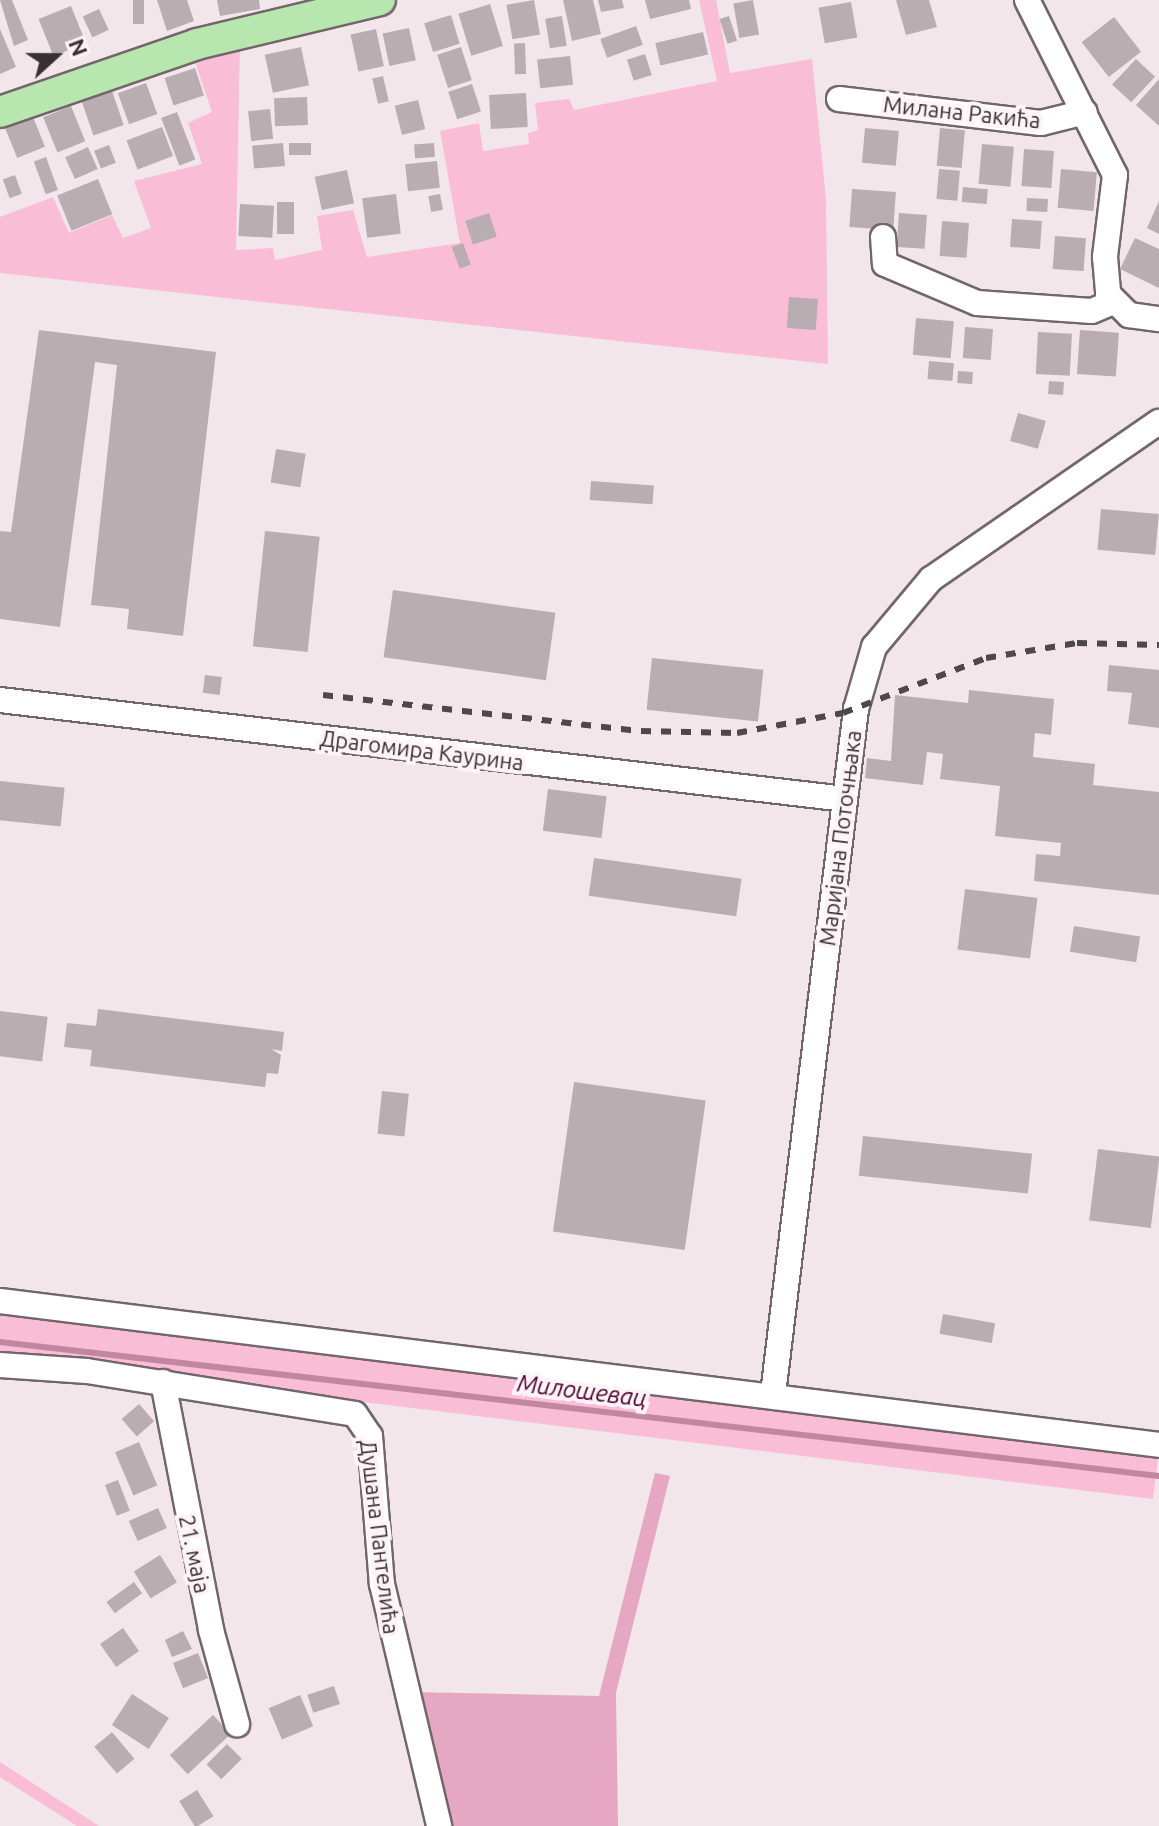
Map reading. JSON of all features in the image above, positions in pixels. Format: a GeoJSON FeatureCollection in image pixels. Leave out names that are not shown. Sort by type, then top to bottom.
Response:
{"type":"FeatureCollection","features":[{"type":"Feature","properties":{"kind":"main road"},"geometry":{"type":"LineString","coordinates":[[0,112],[197,44],[380,0]]}},
{"type":"Feature","properties":{"kind":"street"},"geometry":{"type":"LineString","coordinates":[[1027,0],[1115,175],[1104,278],[1113,302],[1129,315],[1159,319]]}},
{"type":"Feature","properties":{"kind":"street","name":"Милана Ракића"},"geometry":{"type":"LineString","coordinates":[[839,99],[1041,123],[1085,112]]}},
{"type":"Feature","properties":{"kind":"street"},"geometry":{"type":"LineString","coordinates":[[883,237],[885,264],[892,270],[977,303],[1092,311],[1113,302]]}},
{"type":"Feature","properties":{"kind":"street","name":"Маријана Поточњака"},"geometry":{"type":"LineString","coordinates":[[773,1394],[856,709],[874,647],[895,616],[931,579],[1159,422]]}},
{"type":"Feature","properties":{"kind":"street","name":"Драгомира Каурина"},"geometry":{"type":"LineString","coordinates":[[0,700],[845,799]]}},
{"type":"Feature","properties":{"kind":"street"},"geometry":{"type":"LineString","coordinates":[[0,1301],[773,1394],[1159,1445]]}},
{"type":"Feature","properties":{"kind":"street","name":"Душана Пантелића"},"geometry":{"type":"LineString","coordinates":[[0,1365],[163,1382],[338,1406],[365,1425],[385,1598],[439,1826]]}},
{"type":"Feature","properties":{"kind":"street","name":"21. маја"},"geometry":{"type":"LineString","coordinates":[[163,1382],[211,1630],[237,1724]]}},
{"type":"Feature","properties":{"kind":"shaded area"},"geometry":{"type":"Polygon","coordinates":[[[699,0],[716,0],[730,73],[812,59],[826,199],[828,364],[0,273],[0,217],[53,197],[69,233],[112,215],[123,238],[151,228],[134,181],[202,164],[188,123],[212,112],[193,56],[240,41],[236,250],[273,248],[275,260],[322,250],[317,216],[353,210],[367,257],[460,243],[440,131],[479,123],[483,151],[529,144],[528,133],[538,130],[535,103],[569,99],[574,110],[717,81],[699,0]]]}},
{"type":"Feature","properties":{"kind":"shaded area"},"geometry":{"type":"Polygon","coordinates":[[[0,1305],[1159,1447],[1153,1499],[0,1357],[0,1305]]]}},
{"type":"Feature","properties":{"kind":"shaded area"},"geometry":{"type":"Polygon","coordinates":[[[655,1473],[670,1476],[616,1693],[618,1826],[443,1826],[413,1692],[599,1696],[655,1473]]]}},
{"type":"Feature","properties":{"kind":"shaded area"},"geometry":{"type":"Polygon","coordinates":[[[0,1762],[99,1826],[77,1826],[0,1777],[0,1762]]]}},
{"type":"Feature","properties":{"kind":"building"},"geometry":{"type":"Polygon","coordinates":[[[0,0],[12,0],[28,40],[14,46],[0,0]]]}},
{"type":"Feature","properties":{"kind":"building"},"geometry":{"type":"Polygon","coordinates":[[[133,0],[144,0],[144,24],[133,24],[133,0]]]}},
{"type":"Feature","properties":{"kind":"building"},"geometry":{"type":"Polygon","coordinates":[[[157,0],[187,0],[194,21],[167,31],[157,0]]]}},
{"type":"Feature","properties":{"kind":"building"},"geometry":{"type":"Polygon","coordinates":[[[217,0],[259,0],[260,9],[220,16],[217,0]]]}},
{"type":"Feature","properties":{"kind":"building"},"geometry":{"type":"Polygon","coordinates":[[[534,0],[540,34],[513,39],[506,5],[534,0]]]}},
{"type":"Feature","properties":{"kind":"building"},"geometry":{"type":"Polygon","coordinates":[[[563,0],[593,0],[601,34],[572,41],[563,0]]]}},
{"type":"Feature","properties":{"kind":"building"},"geometry":{"type":"Polygon","coordinates":[[[598,0],[622,0],[624,8],[601,12],[598,0]]]}},
{"type":"Feature","properties":{"kind":"building"},"geometry":{"type":"Polygon","coordinates":[[[645,0],[689,0],[691,9],[650,19],[645,0]]]}},
{"type":"Feature","properties":{"kind":"building"},"geometry":{"type":"Polygon","coordinates":[[[753,0],[759,34],[739,38],[733,3],[753,0]]]}},
{"type":"Feature","properties":{"kind":"building"},"geometry":{"type":"Polygon","coordinates":[[[896,0],[929,0],[937,27],[906,35],[896,0]]]}},
{"type":"Feature","properties":{"kind":"building"},"geometry":{"type":"Polygon","coordinates":[[[851,2],[857,37],[825,43],[819,8],[851,2]]]}},
{"type":"Feature","properties":{"kind":"building"},"geometry":{"type":"Polygon","coordinates":[[[490,4],[503,46],[471,56],[458,14],[490,4]]]}},
{"type":"Feature","properties":{"kind":"building"},"geometry":{"type":"Polygon","coordinates":[[[71,6],[86,43],[54,56],[39,19],[71,6]]]}},
{"type":"Feature","properties":{"kind":"building"},"geometry":{"type":"Polygon","coordinates":[[[99,9],[109,30],[92,37],[83,17],[99,9]]]}},
{"type":"Feature","properties":{"kind":"building"},"geometry":{"type":"Polygon","coordinates":[[[451,15],[460,44],[433,52],[424,23],[451,15]]]}},
{"type":"Feature","properties":{"kind":"building"},"geometry":{"type":"Polygon","coordinates":[[[562,16],[567,46],[550,48],[545,19],[562,16]]]}},
{"type":"Feature","properties":{"kind":"building"},"geometry":{"type":"Polygon","coordinates":[[[729,16],[737,41],[728,44],[719,19],[729,16]]]}},
{"type":"Feature","properties":{"kind":"building"},"geometry":{"type":"Polygon","coordinates":[[[1114,17],[1141,52],[1109,77],[1082,42],[1114,17]]]}},
{"type":"Feature","properties":{"kind":"building"},"geometry":{"type":"Polygon","coordinates":[[[636,26],[643,45],[607,58],[600,39],[636,26]]]}},
{"type":"Feature","properties":{"kind":"building"},"geometry":{"type":"Polygon","coordinates":[[[409,28],[416,60],[389,66],[383,34],[409,28]]]}},
{"type":"Feature","properties":{"kind":"building"},"geometry":{"type":"Polygon","coordinates":[[[0,29],[16,67],[0,74],[0,29]]]}},
{"type":"Feature","properties":{"kind":"building"},"geometry":{"type":"Polygon","coordinates":[[[376,29],[384,66],[358,72],[351,34],[376,29]]]}},
{"type":"Feature","properties":{"kind":"building"},"geometry":{"type":"Polygon","coordinates":[[[703,32],[708,54],[660,65],[655,43],[703,32]]]}},
{"type":"Feature","properties":{"kind":"building"},"geometry":{"type":"Polygon","coordinates":[[[514,43],[525,43],[526,74],[515,74],[514,43]]]}},
{"type":"Feature","properties":{"kind":"building"},"geometry":{"type":"Polygon","coordinates":[[[301,47],[309,85],[273,93],[265,55],[301,47]]]}},
{"type":"Feature","properties":{"kind":"building"},"geometry":{"type":"Polygon","coordinates":[[[461,47],[472,80],[448,88],[437,55],[461,47]]]}},
{"type":"Feature","properties":{"kind":"building"},"geometry":{"type":"Polygon","coordinates":[[[645,54],[652,75],[634,81],[627,60],[645,54]]]}},
{"type":"Feature","properties":{"kind":"building"},"geometry":{"type":"Polygon","coordinates":[[[570,56],[573,85],[540,88],[537,59],[570,56]]]}},
{"type":"Feature","properties":{"kind":"building"},"geometry":{"type":"Polygon","coordinates":[[[1136,59],[1155,77],[1131,102],[1112,85],[1136,59]]]}},
{"type":"Feature","properties":{"kind":"building"},"geometry":{"type":"Polygon","coordinates":[[[195,68],[204,96],[174,105],[165,78],[195,68]]]}},
{"type":"Feature","properties":{"kind":"building"},"geometry":{"type":"Polygon","coordinates":[[[383,76],[389,101],[378,104],[372,78],[383,76]]]}},
{"type":"Feature","properties":{"kind":"building"},"geometry":{"type":"Polygon","coordinates":[[[1159,79],[1159,126],[1136,105],[1159,79]]]}},
{"type":"Feature","properties":{"kind":"building"},"geometry":{"type":"Polygon","coordinates":[[[146,83],[157,114],[129,124],[118,93],[146,83]]]}},
{"type":"Feature","properties":{"kind":"building"},"geometry":{"type":"Polygon","coordinates":[[[472,84],[481,112],[457,119],[448,92],[472,84]]]}},
{"type":"Feature","properties":{"kind":"building"},"geometry":{"type":"Polygon","coordinates":[[[112,91],[124,125],[93,135],[82,101],[112,91]]]}},
{"type":"Feature","properties":{"kind":"building"},"geometry":{"type":"Polygon","coordinates":[[[526,93],[528,127],[491,129],[489,95],[526,93]]]}},
{"type":"Feature","properties":{"kind":"building"},"geometry":{"type":"Polygon","coordinates":[[[307,97],[308,125],[275,126],[274,98],[307,97]]]}},
{"type":"Feature","properties":{"kind":"building"},"geometry":{"type":"Polygon","coordinates":[[[418,100],[425,129],[402,135],[395,106],[418,100]]]}},
{"type":"Feature","properties":{"kind":"building"},"geometry":{"type":"Polygon","coordinates":[[[71,106],[85,141],[57,152],[43,117],[71,106]]]}},
{"type":"Feature","properties":{"kind":"building"},"geometry":{"type":"Polygon","coordinates":[[[270,109],[273,139],[251,141],[248,111],[270,109]]]}},
{"type":"Feature","properties":{"kind":"building"},"geometry":{"type":"Polygon","coordinates":[[[177,112],[195,160],[179,166],[161,118],[177,112]]]}},
{"type":"Feature","properties":{"kind":"building"},"geometry":{"type":"Polygon","coordinates":[[[33,117],[45,147],[17,158],[5,128],[33,117]]]}},
{"type":"Feature","properties":{"kind":"building"},"geometry":{"type":"Polygon","coordinates":[[[162,127],[173,156],[138,170],[127,141],[162,127]]]}},
{"type":"Feature","properties":{"kind":"building"},"geometry":{"type":"Polygon","coordinates":[[[865,128],[899,131],[896,166],[862,163],[865,128]]]}},
{"type":"Feature","properties":{"kind":"building"},"geometry":{"type":"Polygon","coordinates":[[[940,128],[965,130],[962,168],[937,166],[940,128]]]}},
{"type":"Feature","properties":{"kind":"building"},"geometry":{"type":"Polygon","coordinates":[[[283,143],[285,166],[254,169],[252,146],[283,143]]]}},
{"type":"Feature","properties":{"kind":"building"},"geometry":{"type":"Polygon","coordinates":[[[289,143],[311,143],[311,155],[289,155],[289,143]]]}},
{"type":"Feature","properties":{"kind":"building"},"geometry":{"type":"Polygon","coordinates":[[[434,143],[435,157],[415,158],[414,144],[434,143]]]}},
{"type":"Feature","properties":{"kind":"building"},"geometry":{"type":"Polygon","coordinates":[[[982,144],[1014,147],[1010,187],[979,184],[982,144]]]}},
{"type":"Feature","properties":{"kind":"building"},"geometry":{"type":"Polygon","coordinates":[[[109,145],[116,163],[101,168],[94,151],[109,145]]]}},
{"type":"Feature","properties":{"kind":"building"},"geometry":{"type":"Polygon","coordinates":[[[88,147],[98,169],[75,179],[65,157],[88,147]]]}},
{"type":"Feature","properties":{"kind":"building"},"geometry":{"type":"Polygon","coordinates":[[[1024,149],[1054,151],[1051,188],[1021,186],[1024,149]]]}},
{"type":"Feature","properties":{"kind":"building"},"geometry":{"type":"Polygon","coordinates":[[[46,157],[58,190],[46,194],[34,161],[46,157]]]}},
{"type":"Feature","properties":{"kind":"building"},"geometry":{"type":"Polygon","coordinates":[[[437,161],[440,188],[408,191],[405,164],[437,161]]]}},
{"type":"Feature","properties":{"kind":"building"},"geometry":{"type":"Polygon","coordinates":[[[939,169],[960,171],[957,201],[936,199],[939,169]]]}},
{"type":"Feature","properties":{"kind":"building"},"geometry":{"type":"Polygon","coordinates":[[[1061,169],[1097,172],[1093,211],[1058,208],[1061,169]]]}},
{"type":"Feature","properties":{"kind":"building"},"geometry":{"type":"Polygon","coordinates":[[[347,170],[354,203],[322,210],[315,177],[347,170]]]}},
{"type":"Feature","properties":{"kind":"building"},"geometry":{"type":"Polygon","coordinates":[[[15,175],[22,194],[10,198],[3,179],[15,175]]]}},
{"type":"Feature","properties":{"kind":"building"},"geometry":{"type":"Polygon","coordinates":[[[98,179],[112,214],[71,231],[57,195],[98,179]]]}},
{"type":"Feature","properties":{"kind":"building"},"geometry":{"type":"Polygon","coordinates":[[[963,187],[988,189],[987,204],[962,202],[963,187]]]}},
{"type":"Feature","properties":{"kind":"building"},"geometry":{"type":"Polygon","coordinates":[[[852,189],[896,192],[893,230],[849,227],[852,189]]]}},
{"type":"Feature","properties":{"kind":"building"},"geometry":{"type":"Polygon","coordinates":[[[396,194],[401,234],[367,238],[362,198],[396,194]]]}},
{"type":"Feature","properties":{"kind":"building"},"geometry":{"type":"Polygon","coordinates":[[[440,194],[443,210],[431,212],[428,196],[440,194]]]}},
{"type":"Feature","properties":{"kind":"building"},"geometry":{"type":"Polygon","coordinates":[[[1027,198],[1048,199],[1047,212],[1026,211],[1027,198]]]}},
{"type":"Feature","properties":{"kind":"building"},"geometry":{"type":"Polygon","coordinates":[[[1159,201],[1159,234],[1147,228],[1159,201]]]}},
{"type":"Feature","properties":{"kind":"building"},"geometry":{"type":"Polygon","coordinates":[[[277,202],[294,202],[294,234],[277,234],[277,202]]]}},
{"type":"Feature","properties":{"kind":"building"},"geometry":{"type":"Polygon","coordinates":[[[240,204],[274,206],[272,238],[238,236],[240,204]]]}},
{"type":"Feature","properties":{"kind":"building"},"geometry":{"type":"Polygon","coordinates":[[[489,213],[497,237],[473,245],[465,221],[489,213]]]}},
{"type":"Feature","properties":{"kind":"building"},"geometry":{"type":"Polygon","coordinates":[[[899,213],[927,215],[925,249],[897,247],[899,213]]]}},
{"type":"Feature","properties":{"kind":"building"},"geometry":{"type":"Polygon","coordinates":[[[1012,219],[1042,221],[1040,249],[1010,247],[1012,219]]]}},
{"type":"Feature","properties":{"kind":"building"},"geometry":{"type":"Polygon","coordinates":[[[942,221],[969,223],[966,258],[940,256],[942,221]]]}},
{"type":"Feature","properties":{"kind":"building"},"geometry":{"type":"Polygon","coordinates":[[[1055,236],[1086,238],[1084,271],[1053,269],[1055,236]]]}},
{"type":"Feature","properties":{"kind":"building"},"geometry":{"type":"Polygon","coordinates":[[[1135,238],[1159,249],[1159,288],[1120,269],[1135,238]]]}},
{"type":"Feature","properties":{"kind":"building"},"geometry":{"type":"Polygon","coordinates":[[[463,243],[471,265],[460,269],[452,247],[463,243]]]}},
{"type":"Feature","properties":{"kind":"building"},"geometry":{"type":"Polygon","coordinates":[[[789,297],[818,299],[816,330],[787,328],[789,297]]]}},
{"type":"Feature","properties":{"kind":"building"},"geometry":{"type":"Polygon","coordinates":[[[916,318],[954,321],[951,358],[913,355],[916,318]]]}},
{"type":"Feature","properties":{"kind":"building"},"geometry":{"type":"Polygon","coordinates":[[[965,327],[993,329],[991,360],[963,358],[965,327]]]}},
{"type":"Feature","properties":{"kind":"building"},"geometry":{"type":"Polygon","coordinates":[[[39,330],[216,352],[183,636],[127,629],[129,609],[91,605],[117,365],[95,362],[60,627],[0,619],[0,531],[11,532],[39,330]]]}},
{"type":"Feature","properties":{"kind":"building"},"geometry":{"type":"Polygon","coordinates":[[[1080,330],[1119,333],[1116,377],[1077,374],[1080,330]]]}},
{"type":"Feature","properties":{"kind":"building"},"geometry":{"type":"Polygon","coordinates":[[[1038,332],[1072,334],[1070,376],[1036,374],[1038,332]]]}},
{"type":"Feature","properties":{"kind":"building"},"geometry":{"type":"Polygon","coordinates":[[[929,361],[954,363],[952,381],[927,379],[929,361]]]}},
{"type":"Feature","properties":{"kind":"building"},"geometry":{"type":"Polygon","coordinates":[[[958,371],[973,372],[972,384],[957,383],[958,371]]]}},
{"type":"Feature","properties":{"kind":"building"},"geometry":{"type":"Polygon","coordinates":[[[1049,381],[1064,382],[1063,395],[1048,394],[1049,381]]]}},
{"type":"Feature","properties":{"kind":"building"},"geometry":{"type":"Polygon","coordinates":[[[1018,413],[1046,421],[1038,449],[1010,441],[1018,413]]]}},
{"type":"Feature","properties":{"kind":"building"},"geometry":{"type":"Polygon","coordinates":[[[276,449],[306,454],[300,487],[271,483],[276,449]]]}},
{"type":"Feature","properties":{"kind":"building"},"geometry":{"type":"Polygon","coordinates":[[[591,481],[654,485],[653,504],[590,500],[591,481]]]}},
{"type":"Feature","properties":{"kind":"building"},"geometry":{"type":"Polygon","coordinates":[[[1101,509],[1159,514],[1155,555],[1097,550],[1101,509]]]}},
{"type":"Feature","properties":{"kind":"building"},"geometry":{"type":"Polygon","coordinates":[[[265,531],[320,537],[308,652],[253,646],[265,531]]]}},
{"type":"Feature","properties":{"kind":"building"},"geometry":{"type":"Polygon","coordinates":[[[393,590],[555,613],[546,680],[384,657],[393,590]]]}},
{"type":"Feature","properties":{"kind":"building"},"geometry":{"type":"Polygon","coordinates":[[[652,658],[763,670],[758,721],[647,710],[652,658]]]}},
{"type":"Feature","properties":{"kind":"building"},"geometry":{"type":"Polygon","coordinates":[[[1109,665],[1159,670],[1159,728],[1128,724],[1132,693],[1107,691],[1109,665]]]}},
{"type":"Feature","properties":{"kind":"building"},"geometry":{"type":"Polygon","coordinates":[[[205,675],[222,677],[220,695],[203,693],[205,675]]]}},
{"type":"Feature","properties":{"kind":"building"},"geometry":{"type":"Polygon","coordinates":[[[969,690],[1054,699],[1051,735],[1035,733],[1033,757],[1095,764],[1093,785],[1159,792],[1159,895],[1034,881],[1036,854],[1060,856],[1061,843],[995,836],[1000,786],[940,779],[943,754],[927,752],[923,785],[865,778],[867,758],[891,761],[895,695],[968,703],[969,690]]]}},
{"type":"Feature","properties":{"kind":"building"},"geometry":{"type":"Polygon","coordinates":[[[0,781],[65,788],[61,827],[0,820],[0,781]]]}},
{"type":"Feature","properties":{"kind":"building"},"geometry":{"type":"Polygon","coordinates":[[[548,789],[607,796],[601,838],[543,831],[548,789]]]}},
{"type":"Feature","properties":{"kind":"building"},"geometry":{"type":"Polygon","coordinates":[[[594,858],[742,879],[736,916],[589,896],[594,858]]]}},
{"type":"Feature","properties":{"kind":"building"},"geometry":{"type":"Polygon","coordinates":[[[965,889],[1037,898],[1030,958],[958,950],[965,889]]]}},
{"type":"Feature","properties":{"kind":"building"},"geometry":{"type":"Polygon","coordinates":[[[1074,926],[1140,936],[1136,962],[1070,952],[1074,926]]]}},
{"type":"Feature","properties":{"kind":"building"},"geometry":{"type":"Polygon","coordinates":[[[98,1009],[284,1032],[282,1051],[271,1049],[281,1055],[278,1074],[267,1073],[265,1087],[90,1066],[92,1050],[64,1047],[67,1023],[96,1026],[98,1009]]]}},
{"type":"Feature","properties":{"kind":"building"},"geometry":{"type":"Polygon","coordinates":[[[0,1011],[48,1017],[42,1062],[0,1056],[0,1011]]]}},
{"type":"Feature","properties":{"kind":"building"},"geometry":{"type":"Polygon","coordinates":[[[574,1082],[706,1101],[685,1250],[553,1232],[574,1082]]]}},
{"type":"Feature","properties":{"kind":"building"},"geometry":{"type":"Polygon","coordinates":[[[382,1091],[409,1094],[404,1137],[378,1134],[382,1091]]]}},
{"type":"Feature","properties":{"kind":"building"},"geometry":{"type":"Polygon","coordinates":[[[863,1136],[1032,1154],[1028,1194],[859,1176],[863,1136]]]}},
{"type":"Feature","properties":{"kind":"building"},"geometry":{"type":"Polygon","coordinates":[[[1098,1149],[1159,1156],[1151,1228],[1089,1220],[1098,1149]]]}},
{"type":"Feature","properties":{"kind":"building"},"geometry":{"type":"Polygon","coordinates":[[[943,1314],[995,1323],[992,1343],[940,1334],[943,1314]]]}},
{"type":"Feature","properties":{"kind":"building"},"geometry":{"type":"Polygon","coordinates":[[[139,1404],[154,1421],[137,1436],[122,1419],[139,1404]]]}},
{"type":"Feature","properties":{"kind":"building"},"geometry":{"type":"Polygon","coordinates":[[[139,1442],[157,1485],[133,1495],[115,1452],[139,1442]]]}},
{"type":"Feature","properties":{"kind":"building"},"geometry":{"type":"Polygon","coordinates":[[[118,1480],[130,1511],[117,1516],[105,1485],[118,1480]]]}},
{"type":"Feature","properties":{"kind":"building"},"geometry":{"type":"Polygon","coordinates":[[[158,1508],[167,1528],[138,1541],[129,1521],[158,1508]]]}},
{"type":"Feature","properties":{"kind":"building"},"geometry":{"type":"Polygon","coordinates":[[[160,1555],[177,1582],[151,1599],[134,1571],[160,1555]]]}},
{"type":"Feature","properties":{"kind":"building"},"geometry":{"type":"Polygon","coordinates":[[[134,1582],[142,1593],[115,1613],[106,1602],[134,1582]]]}},
{"type":"Feature","properties":{"kind":"building"},"geometry":{"type":"Polygon","coordinates":[[[123,1628],[139,1651],[116,1667],[100,1644],[123,1628]]]}},
{"type":"Feature","properties":{"kind":"building"},"geometry":{"type":"Polygon","coordinates":[[[183,1631],[192,1649],[172,1657],[165,1640],[183,1631]]]}},
{"type":"Feature","properties":{"kind":"building"},"geometry":{"type":"Polygon","coordinates":[[[198,1653],[208,1678],[183,1688],[173,1663],[198,1653]]]}},
{"type":"Feature","properties":{"kind":"building"},"geometry":{"type":"Polygon","coordinates":[[[334,1686],[340,1704],[313,1713],[307,1695],[334,1686]]]}},
{"type":"Feature","properties":{"kind":"building"},"geometry":{"type":"Polygon","coordinates":[[[132,1694],[169,1718],[149,1749],[112,1725],[132,1694]]]}},
{"type":"Feature","properties":{"kind":"building"},"geometry":{"type":"Polygon","coordinates":[[[300,1695],[313,1726],[282,1740],[269,1708],[300,1695]]]}},
{"type":"Feature","properties":{"kind":"building"},"geometry":{"type":"Polygon","coordinates":[[[213,1715],[231,1734],[188,1774],[170,1755],[213,1715]]]}},
{"type":"Feature","properties":{"kind":"building"},"geometry":{"type":"Polygon","coordinates":[[[112,1732],[134,1759],[117,1774],[94,1747],[112,1732]]]}},
{"type":"Feature","properties":{"kind":"building"},"geometry":{"type":"Polygon","coordinates":[[[227,1744],[242,1759],[221,1779],[206,1765],[227,1744]]]}},
{"type":"Feature","properties":{"kind":"building"},"geometry":{"type":"Polygon","coordinates":[[[197,1790],[213,1816],[195,1826],[179,1801],[197,1790]]]}},
{"type":"Feature","properties":{"kind":"waterway","name":"Милошевац"},"geometry":{"type":"LineString","coordinates":[[0,1342],[1159,1476]]}},
{"type":"Feature","properties":{"kind":"railway"},"geometry":{"type":"LineString","coordinates":[[323,695],[641,731],[737,733],[843,713],[986,658],[1077,643],[1159,645]]}}]}
